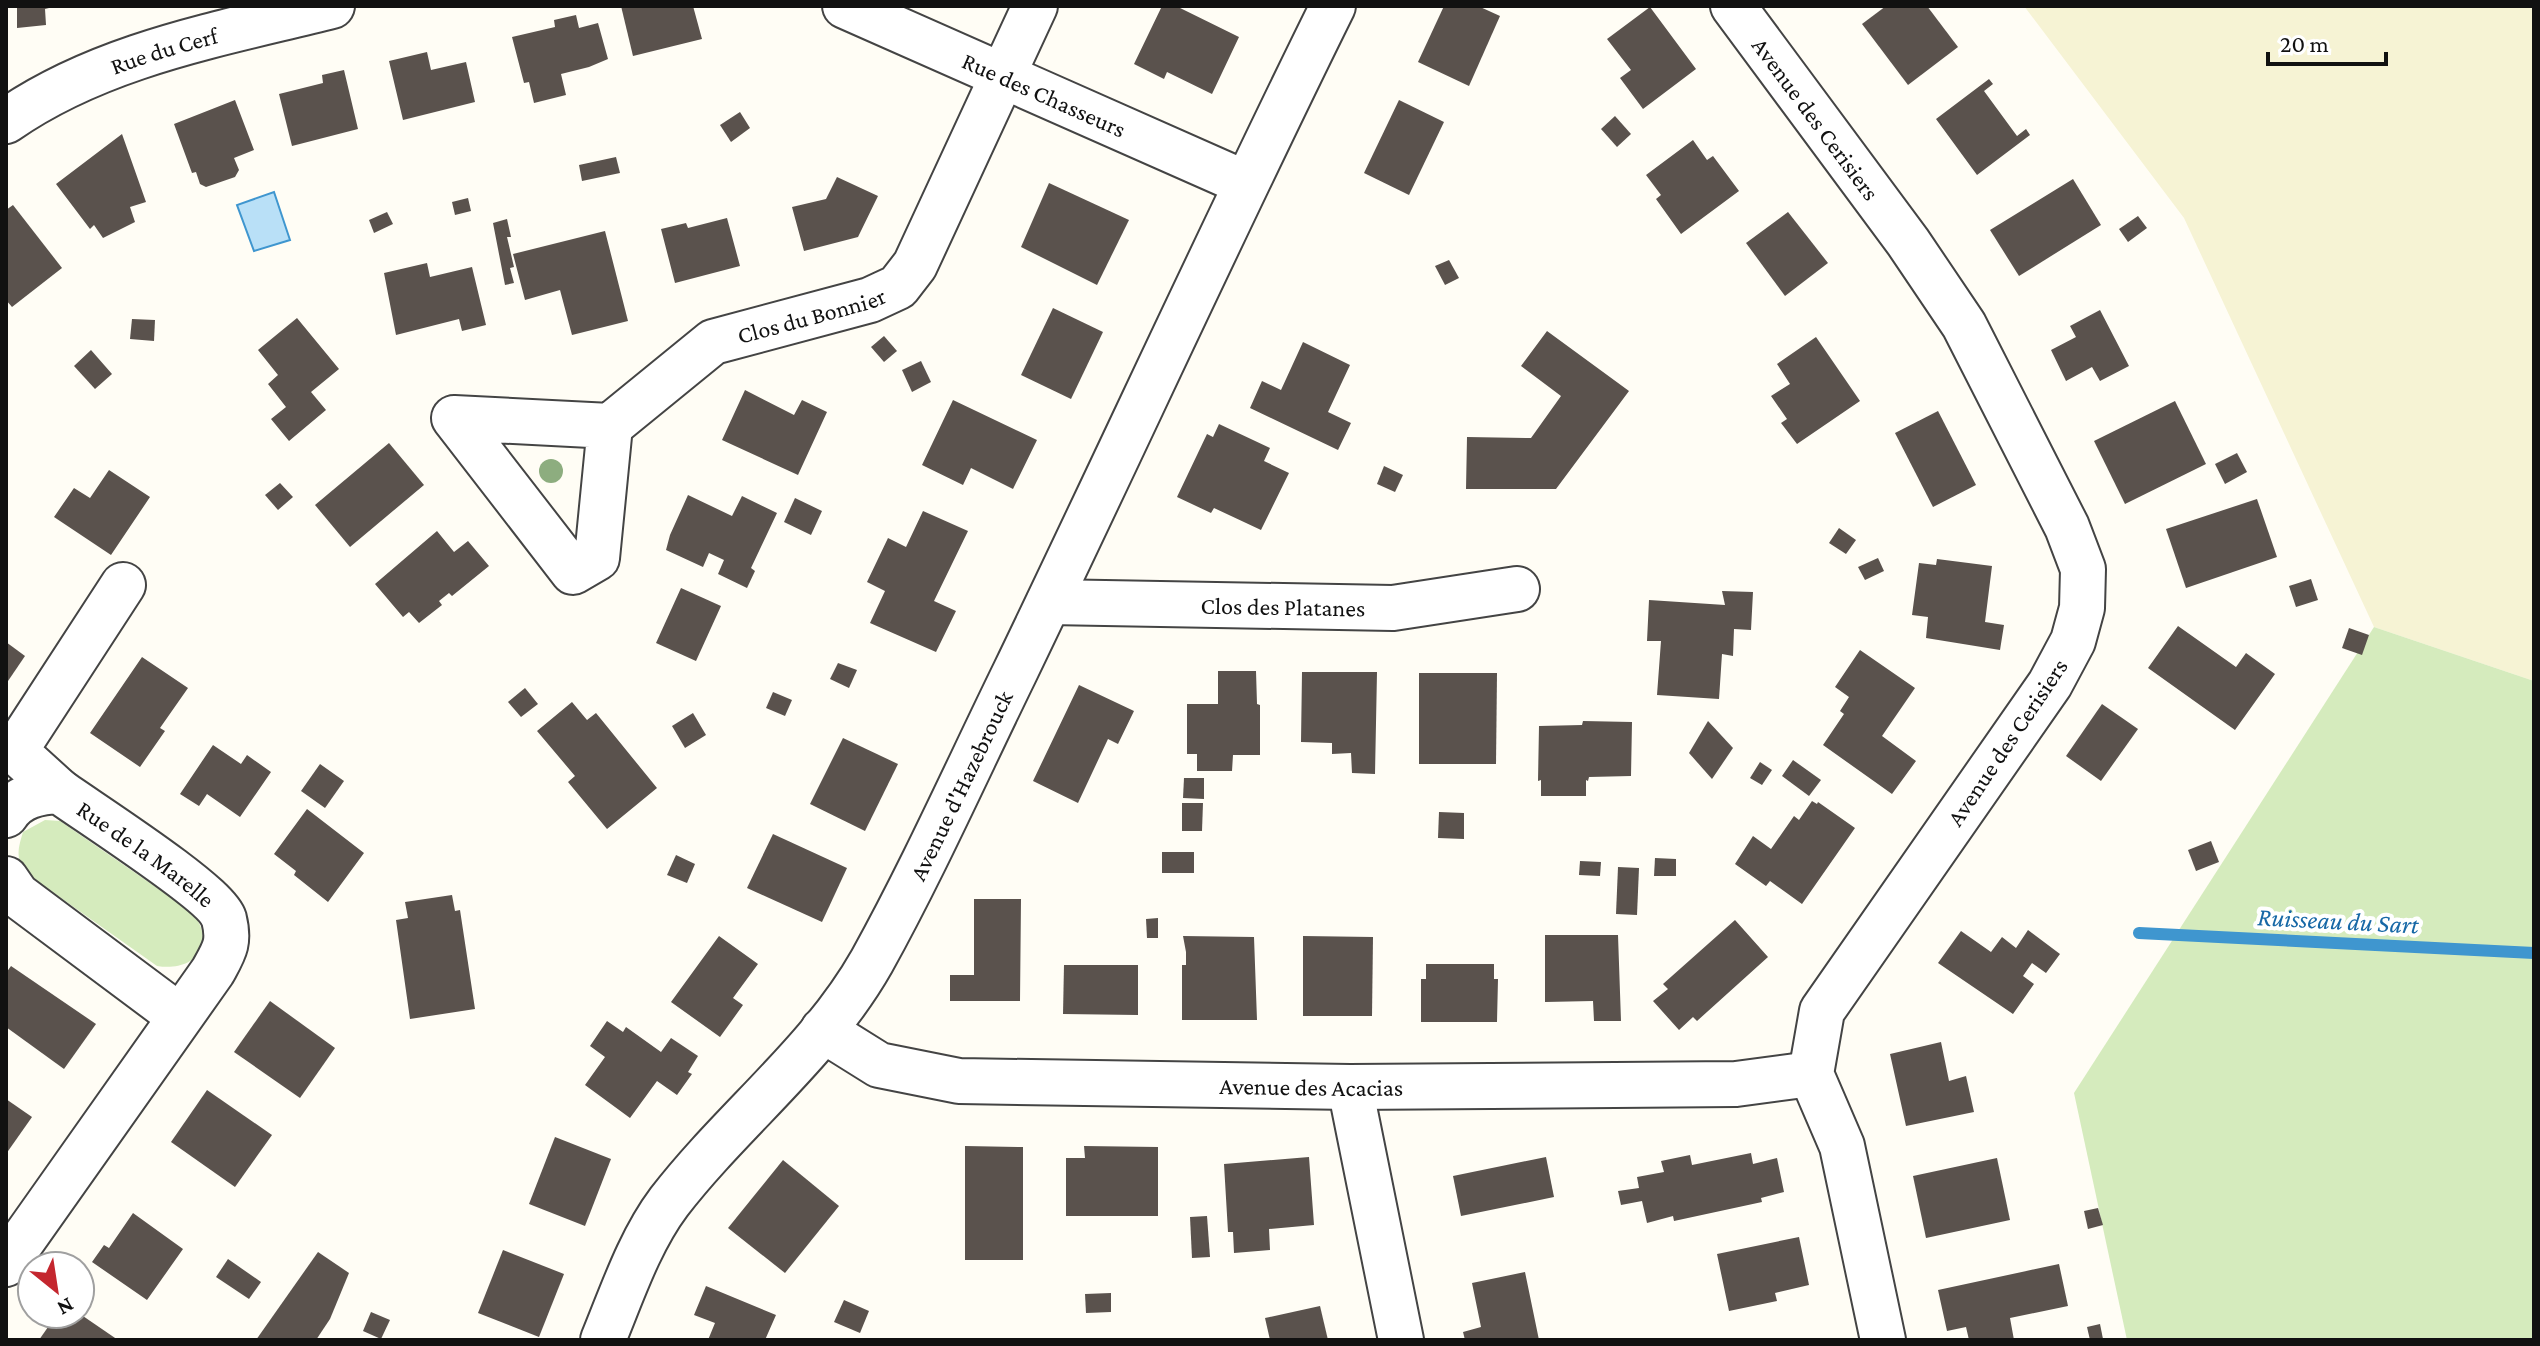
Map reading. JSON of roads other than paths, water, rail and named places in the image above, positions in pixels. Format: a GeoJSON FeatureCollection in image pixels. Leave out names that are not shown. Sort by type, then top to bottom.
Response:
{"type":"FeatureCollection","features":[{"type":"Feature","properties":{"kind":"street","name":"Rue du Cerf"},"geometry":{"type":"LineString","coordinates":[[6,121],[81,78],[155,50],[332,6]]}},
{"type":"Feature","properties":{"kind":"street","name":"Rue des Chasseurs"},"geometry":{"type":"LineString","coordinates":[[845,6],[1245,183]]}},
{"type":"Feature","properties":{"kind":"street","name":"Clos du Bonnier"},"geometry":{"type":"LineString","coordinates":[[610,426],[713,342],[870,300],[898,287],[915,265],[1035,6]]}},
{"type":"Feature","properties":{"kind":"street"},"geometry":{"type":"LineString","coordinates":[[1245,183],[1333,6]]}},
{"type":"Feature","properties":{"kind":"street","name":"Avenue des Cerisiers"},"geometry":{"type":"LineString","coordinates":[[1733,6],[1908,242],[1964,325],[2067,527],[2083,569],[2082,608],[2073,641],[2050,684],[1822,1011],[1811,1074]]}},
{"type":"Feature","properties":{"kind":"street","name":"Avenue d'Hazebrouck"},"geometry":{"type":"LineString","coordinates":[[603,1340],[635,1261],[668,1203],[823,1030],[869,966],[904,902],[1049,602],[1245,183]]}},
{"type":"Feature","properties":{"kind":"street"},"geometry":{"type":"LineString","coordinates":[[59,791],[15,751],[123,585]]}},
{"type":"Feature","properties":{"kind":"street","name":"Clos des Platanes"},"geometry":{"type":"LineString","coordinates":[[1049,602],[1393,608],[1517,589]]}},
{"type":"Feature","properties":{"kind":"street","name":"Rue de la Marelle"},"geometry":{"type":"LineString","coordinates":[[6,815],[35,792],[59,791],[197,889],[223,916],[228,945],[213,971],[6,1264]]}},
{"type":"Feature","properties":{"kind":"street"},"geometry":{"type":"LineString","coordinates":[[6,879],[17,895],[179,1016]]}},
{"type":"Feature","properties":{"kind":"street","name":"Avenue des Acacias"},"geometry":{"type":"LineString","coordinates":[[823,1030],[879,1065],[959,1081],[1350,1087],[1736,1084],[1811,1074]]}},
{"type":"Feature","properties":{"kind":"street"},"geometry":{"type":"LineString","coordinates":[[1811,1074],[1842,1146],[1883,1340]]}},
{"type":"Feature","properties":{"kind":"street"},"geometry":{"type":"LineString","coordinates":[[1350,1087],[1401,1340]]}},
{"type":"Feature","properties":{"kind":"water"},"geometry":{"type":"Polygon","coordinates":[[[274,192],[290,240],[254,251],[237,205],[274,192]]]}},
{"type":"Feature","properties":{"kind":"waterway","name":"Ruisseau du Sart"},"geometry":{"type":"LineString","coordinates":[[2139,933],[2534,953]]}}]}
